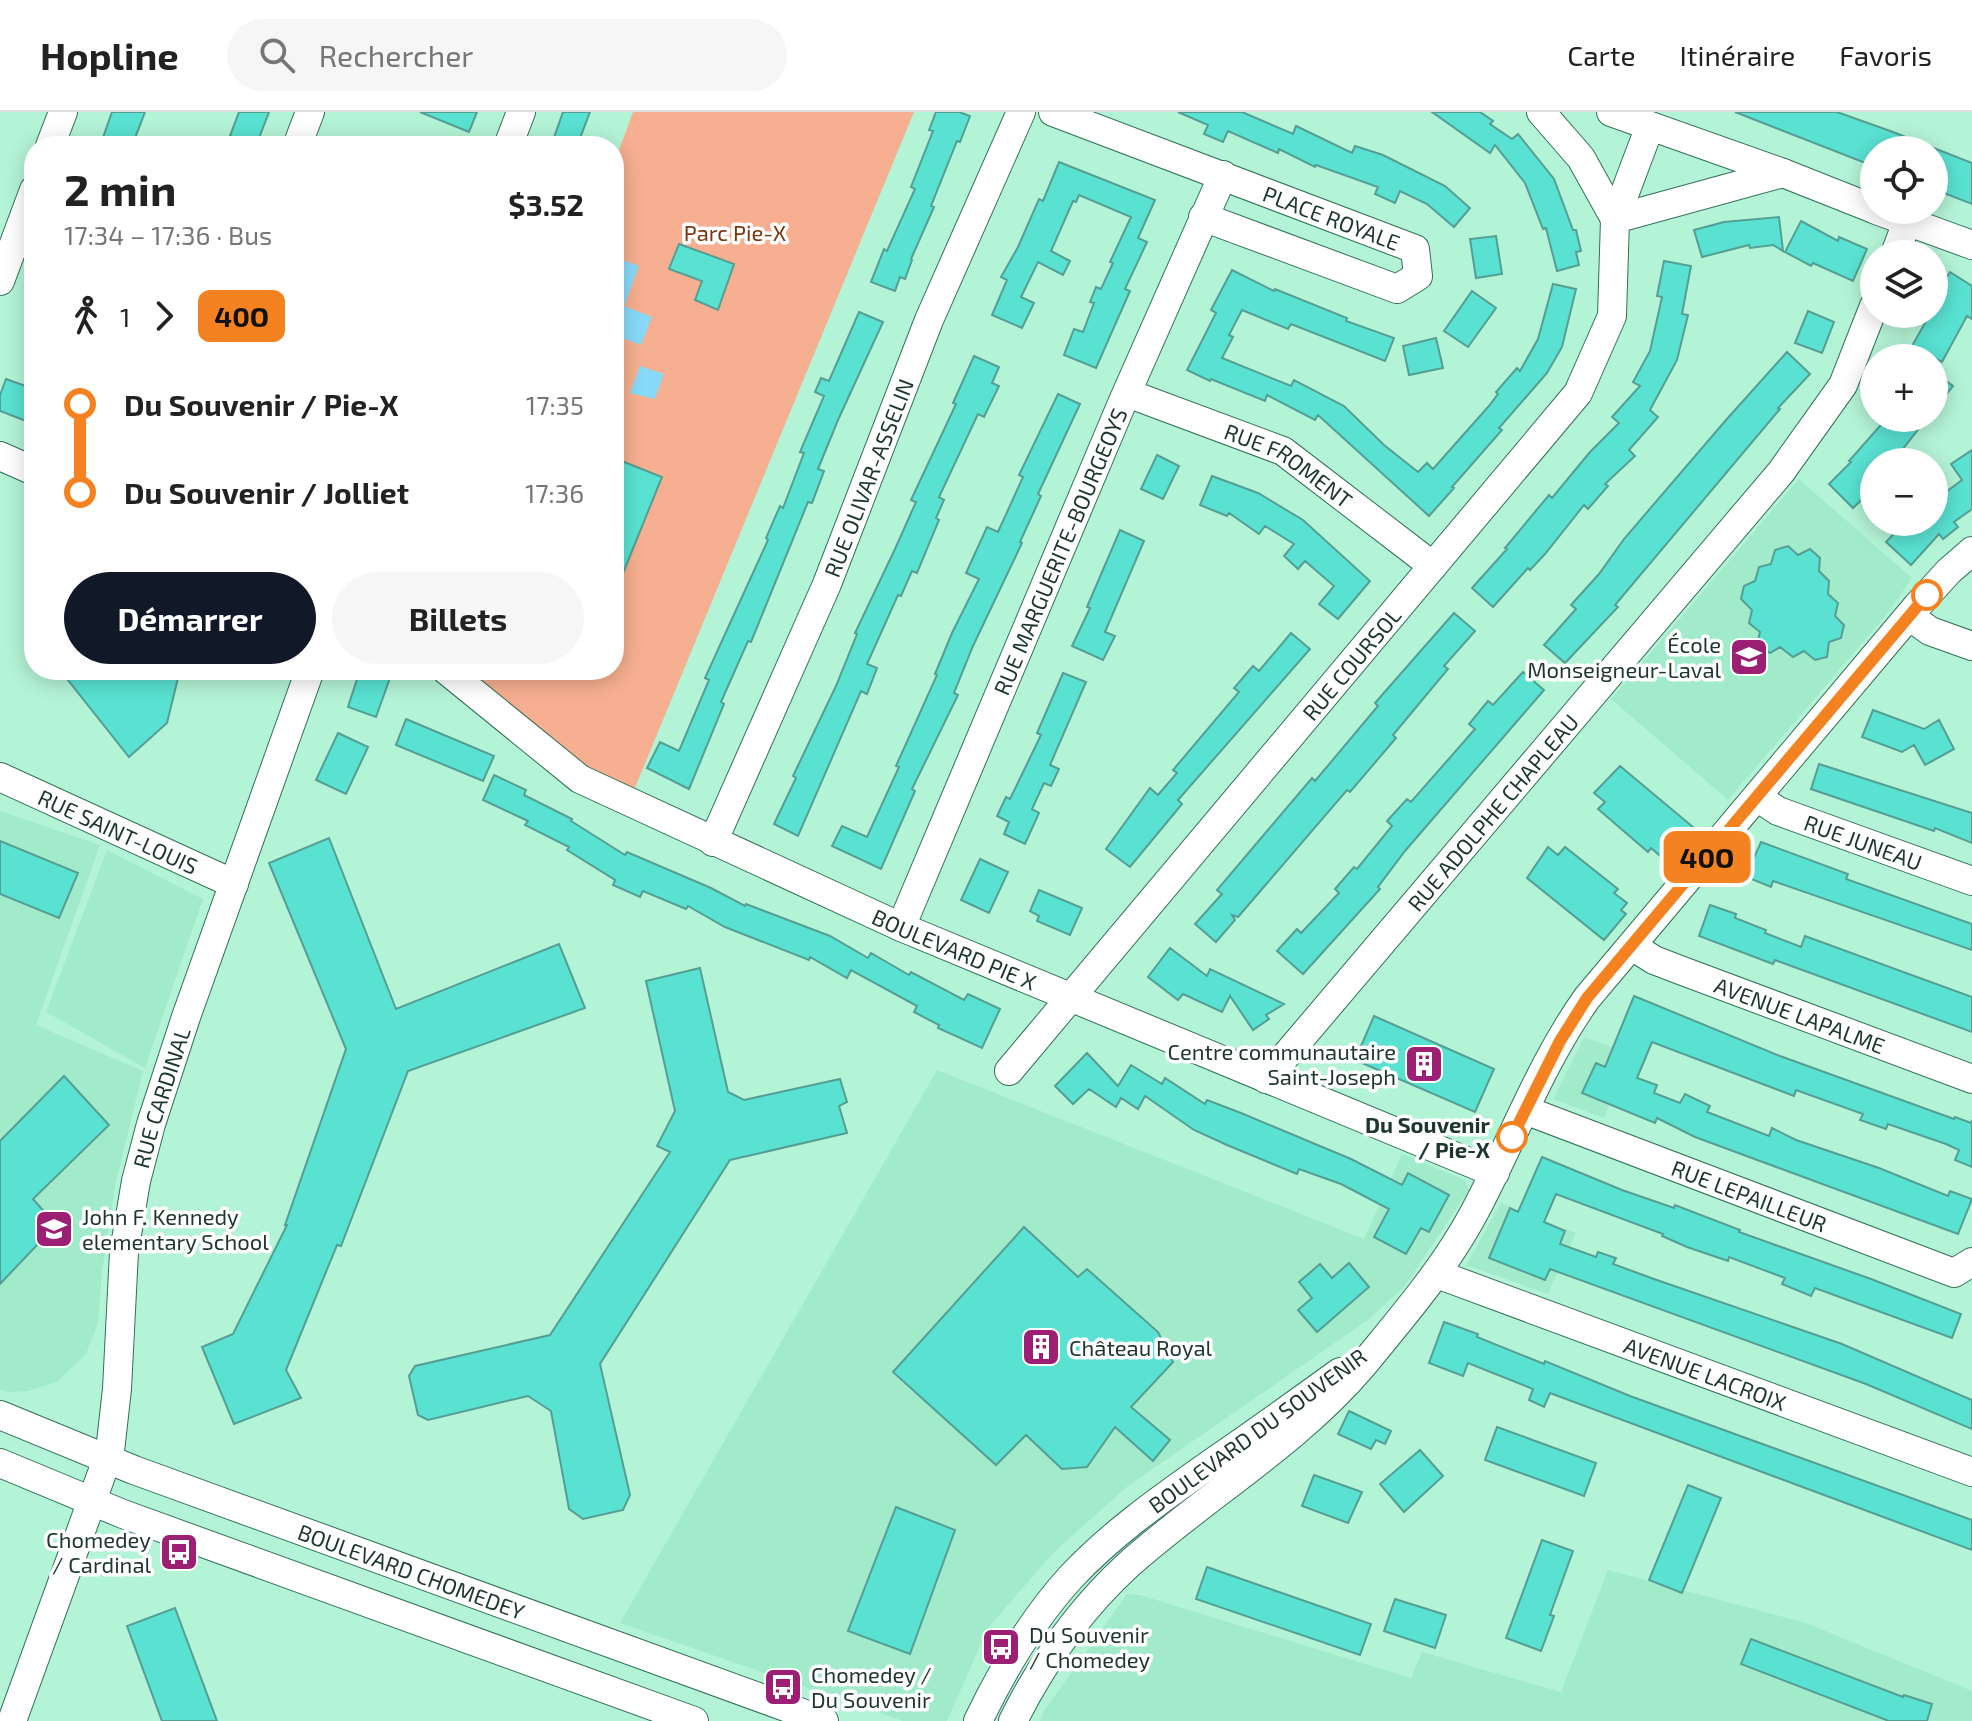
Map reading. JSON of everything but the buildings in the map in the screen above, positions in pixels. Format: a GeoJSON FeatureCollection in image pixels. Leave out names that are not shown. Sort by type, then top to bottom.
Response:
{"type":"FeatureCollection","features":[{"type":"Feature","properties":{"kind":"street"},"geometry":{"type":"LineString","coordinates":[[54,136],[63,112]]}},
{"type":"Feature","properties":{"kind":"street"},"geometry":{"type":"LineString","coordinates":[[301,136],[310,112]]}},
{"type":"Feature","properties":{"kind":"street"},"geometry":{"type":"LineString","coordinates":[[512,136],[521,112]]}},
{"type":"Feature","properties":{"kind":"street","name":"RUE OLIVAR-ASSELIN"},"geometry":{"type":"LineString","coordinates":[[713,842],[827,584],[929,320],[1021,112]]}},
{"type":"Feature","properties":{"kind":"street","name":"PLACE ROYALE"},"geometry":{"type":"LineString","coordinates":[[1053,112],[1415,249],[1418,276],[1397,289],[1203,217]]}},
{"type":"Feature","properties":{"kind":"street"},"geometry":{"type":"LineString","coordinates":[[1541,112],[1581,158],[1615,219],[1783,173]]}},
{"type":"Feature","properties":{"kind":"street"},"geometry":{"type":"LineString","coordinates":[[1611,112],[1860,204]]}},
{"type":"Feature","properties":{"kind":"street","name":"RUE COURSOL"},"geometry":{"type":"LineString","coordinates":[[1009,1071],[1578,393],[1612,316],[1615,219],[1650,126]]}},
{"type":"Feature","properties":{"kind":"street","name":"RUE MARGUERITE-BOURGEOYS"},"geometry":{"type":"LineString","coordinates":[[901,927],[1127,393],[1223,175]]}},
{"type":"Feature","properties":{"kind":"street"},"geometry":{"type":"LineString","coordinates":[[0,281],[24,217]]}},
{"type":"Feature","properties":{"kind":"street"},"geometry":{"type":"LineString","coordinates":[[1913,224],[1972,245]]}},
{"type":"Feature","properties":{"kind":"street","name":"RUE ADOLPHE CHAPLEAU"},"geometry":{"type":"LineString","coordinates":[[1266,1079],[1781,472],[1843,385],[1865,328]]}},
{"type":"Feature","properties":{"kind":"street","name":"RUE FROMENT"},"geometry":{"type":"LineString","coordinates":[[1127,393],[1283,451],[1433,566]]}},
{"type":"Feature","properties":{"kind":"street"},"geometry":{"type":"LineString","coordinates":[[0,456],[24,467]]}},
{"type":"Feature","properties":{"kind":"street"},"geometry":{"type":"LineString","coordinates":[[1385,1337],[1437,1274],[1459,1240],[1574,1018],[1909,616],[1949,571],[1972,551]]}},
{"type":"Feature","properties":{"kind":"street"},"geometry":{"type":"LineString","coordinates":[[1909,616],[1930,631],[1972,646]]}},
{"type":"Feature","properties":{"kind":"street","name":"RUE CARDINAL"},"geometry":{"type":"LineString","coordinates":[[12,1721],[108,1460],[117,1389],[124,1252],[136,1181],[169,1067],[306,680]]}},
{"type":"Feature","properties":{"kind":"street","name":"BOULEVARD PIE X"},"geometry":{"type":"LineString","coordinates":[[458,680],[580,779],[901,927],[1495,1173]]}},
{"type":"Feature","properties":{"kind":"street","name":"RUE SAINT-LOUIS"},"geometry":{"type":"LineString","coordinates":[[0,777],[234,884]]}},
{"type":"Feature","properties":{"kind":"street","name":"RUE JUNEAU"},"geometry":{"type":"LineString","coordinates":[[1757,797],[1778,811],[1972,881]]}},
{"type":"Feature","properties":{"kind":"street","name":"AVENUE LAPALME"},"geometry":{"type":"LineString","coordinates":[[1632,946],[1654,960],[1972,1079]]}},
{"type":"Feature","properties":{"kind":"street","name":"RUE LEPAILLEUR"},"geometry":{"type":"LineString","coordinates":[[1525,1110],[1954,1273],[1972,1262]]}},
{"type":"Feature","properties":{"kind":"street","name":"AVENUE LACROIX"},"geometry":{"type":"LineString","coordinates":[[1437,1274],[1972,1472]]}},
{"type":"Feature","properties":{"kind":"street","name":"BOULEVARD DU SOUVENIR"},"geometry":{"type":"LineString","coordinates":[[978,1721],[1006,1669],[1043,1612],[1097,1551],[1153,1506],[1385,1337]]}},
{"type":"Feature","properties":{"kind":"street","name":"BOULEVARD DU SOUVENIR"},"geometry":{"type":"LineString","coordinates":[[1013,1721],[1032,1683],[1063,1638],[1113,1580],[1156,1541],[1319,1412],[1385,1337]]}},
{"type":"Feature","properties":{"kind":"street","name":"BOULEVARD CHOMEDEY"},"geometry":{"type":"LineString","coordinates":[[0,1415],[108,1460],[824,1721]]}},
{"type":"Feature","properties":{"kind":"street","name":"BOULEVARD CHOMEDEY"},"geometry":{"type":"LineString","coordinates":[[0,1463],[93,1503],[694,1721]]}},
{"type":"Feature","properties":{"kind":"shaded area","name":"École Monseigneur-Laval"},"geometry":{"type":"Polygon","coordinates":[[[1799,479],[1860,532],[1860,536],[1864,536],[1912,578],[1887,614],[1728,800],[1611,699],[1799,479]]]}},
{"type":"Feature","properties":{"kind":"shaded area","name":"John F. Kennedy elementary School"},"geometry":{"type":"Polygon","coordinates":[[[0,811],[100,845],[36,1025],[143,1071],[115,1186],[98,1323],[86,1354],[57,1382],[28,1391],[8,1392],[0,1390],[0,811]]]}},
{"type":"Feature","properties":{"kind":"shaded area"},"geometry":{"type":"Polygon","coordinates":[[[107,850],[203,899],[145,1068],[46,1012],[107,850]]]}},
{"type":"Feature","properties":{"kind":"shaded area"},"geometry":{"type":"Polygon","coordinates":[[[1584,1037],[1630,1054],[1604,1118],[1553,1099],[1584,1037]]]}},
{"type":"Feature","properties":{"kind":"shaded area"},"geometry":{"type":"Polygon","coordinates":[[[937,1070],[1364,1239],[1402,1154],[1465,1180],[1469,1190],[1405,1286],[1368,1320],[1128,1486],[1054,1552],[988,1628],[947,1721],[903,1721],[620,1623],[937,1070]]]}},
{"type":"Feature","properties":{"kind":"shaded area"},"geometry":{"type":"Polygon","coordinates":[[[1501,1203],[1576,1233],[1548,1294],[1466,1265],[1501,1203]]]}},
{"type":"Feature","properties":{"kind":"shaded area"},"geometry":{"type":"Polygon","coordinates":[[[1608,1570],[1806,1623],[1972,1691],[1972,1721],[1040,1721],[1127,1594],[1140,1595],[1411,1678],[1422,1652],[1561,1692],[1608,1570]]]}},
{"type":"Feature","properties":{"kind":"green space","name":"Parc Pie-X"},"geometry":{"type":"Polygon","coordinates":[[[633,112],[914,112],[630,800],[460,680],[624,680],[624,137],[633,112]]]}},
{"type":"Feature","properties":{"kind":"water"},"geometry":{"type":"Polygon","coordinates":[[[624,261],[639,266],[624,306],[624,261]]]}},
{"type":"Feature","properties":{"kind":"water"},"geometry":{"type":"Polygon","coordinates":[[[624,306],[652,317],[641,345],[624,339],[624,306]]]}},
{"type":"Feature","properties":{"kind":"water"},"geometry":{"type":"Polygon","coordinates":[[[640,366],[664,374],[655,399],[630,393],[640,366]]]}},
{"type":"Feature","properties":{"kind":"bus line","name":"40O"},"geometry":{"type":"LineString","coordinates":[[1512,1137],[1560,1041],[1587,998],[1927,595]]}},
{"type":"Feature","properties":{"kind":"place","name":"École Monseigneur-Laval"},"geometry":{"type":"Point","coordinates":[1749,657]}},
{"type":"Feature","properties":{"kind":"place","name":"Centre communautaire Saint-Joseph"},"geometry":{"type":"Point","coordinates":[1424,1064]}},
{"type":"Feature","properties":{"kind":"place","name":"Du Souvenir / Pie-X"},"geometry":{"type":"Point","coordinates":[1512,1137]}},
{"type":"Feature","properties":{"kind":"place","name":"John F. Kennedy elementary School"},"geometry":{"type":"Point","coordinates":[54,1229]}},
{"type":"Feature","properties":{"kind":"place","name":"Château Royal"},"geometry":{"type":"Point","coordinates":[1041,1347]}},
{"type":"Feature","properties":{"kind":"place","name":"Chomedey / Cardinal"},"geometry":{"type":"Point","coordinates":[179,1552]}},
{"type":"Feature","properties":{"kind":"place","name":"Du Souvenir / Chomedey"},"geometry":{"type":"Point","coordinates":[1001,1647]}},
{"type":"Feature","properties":{"kind":"place","name":"Chomedey / Du Souvenir"},"geometry":{"type":"Point","coordinates":[783,1687]}}]}
